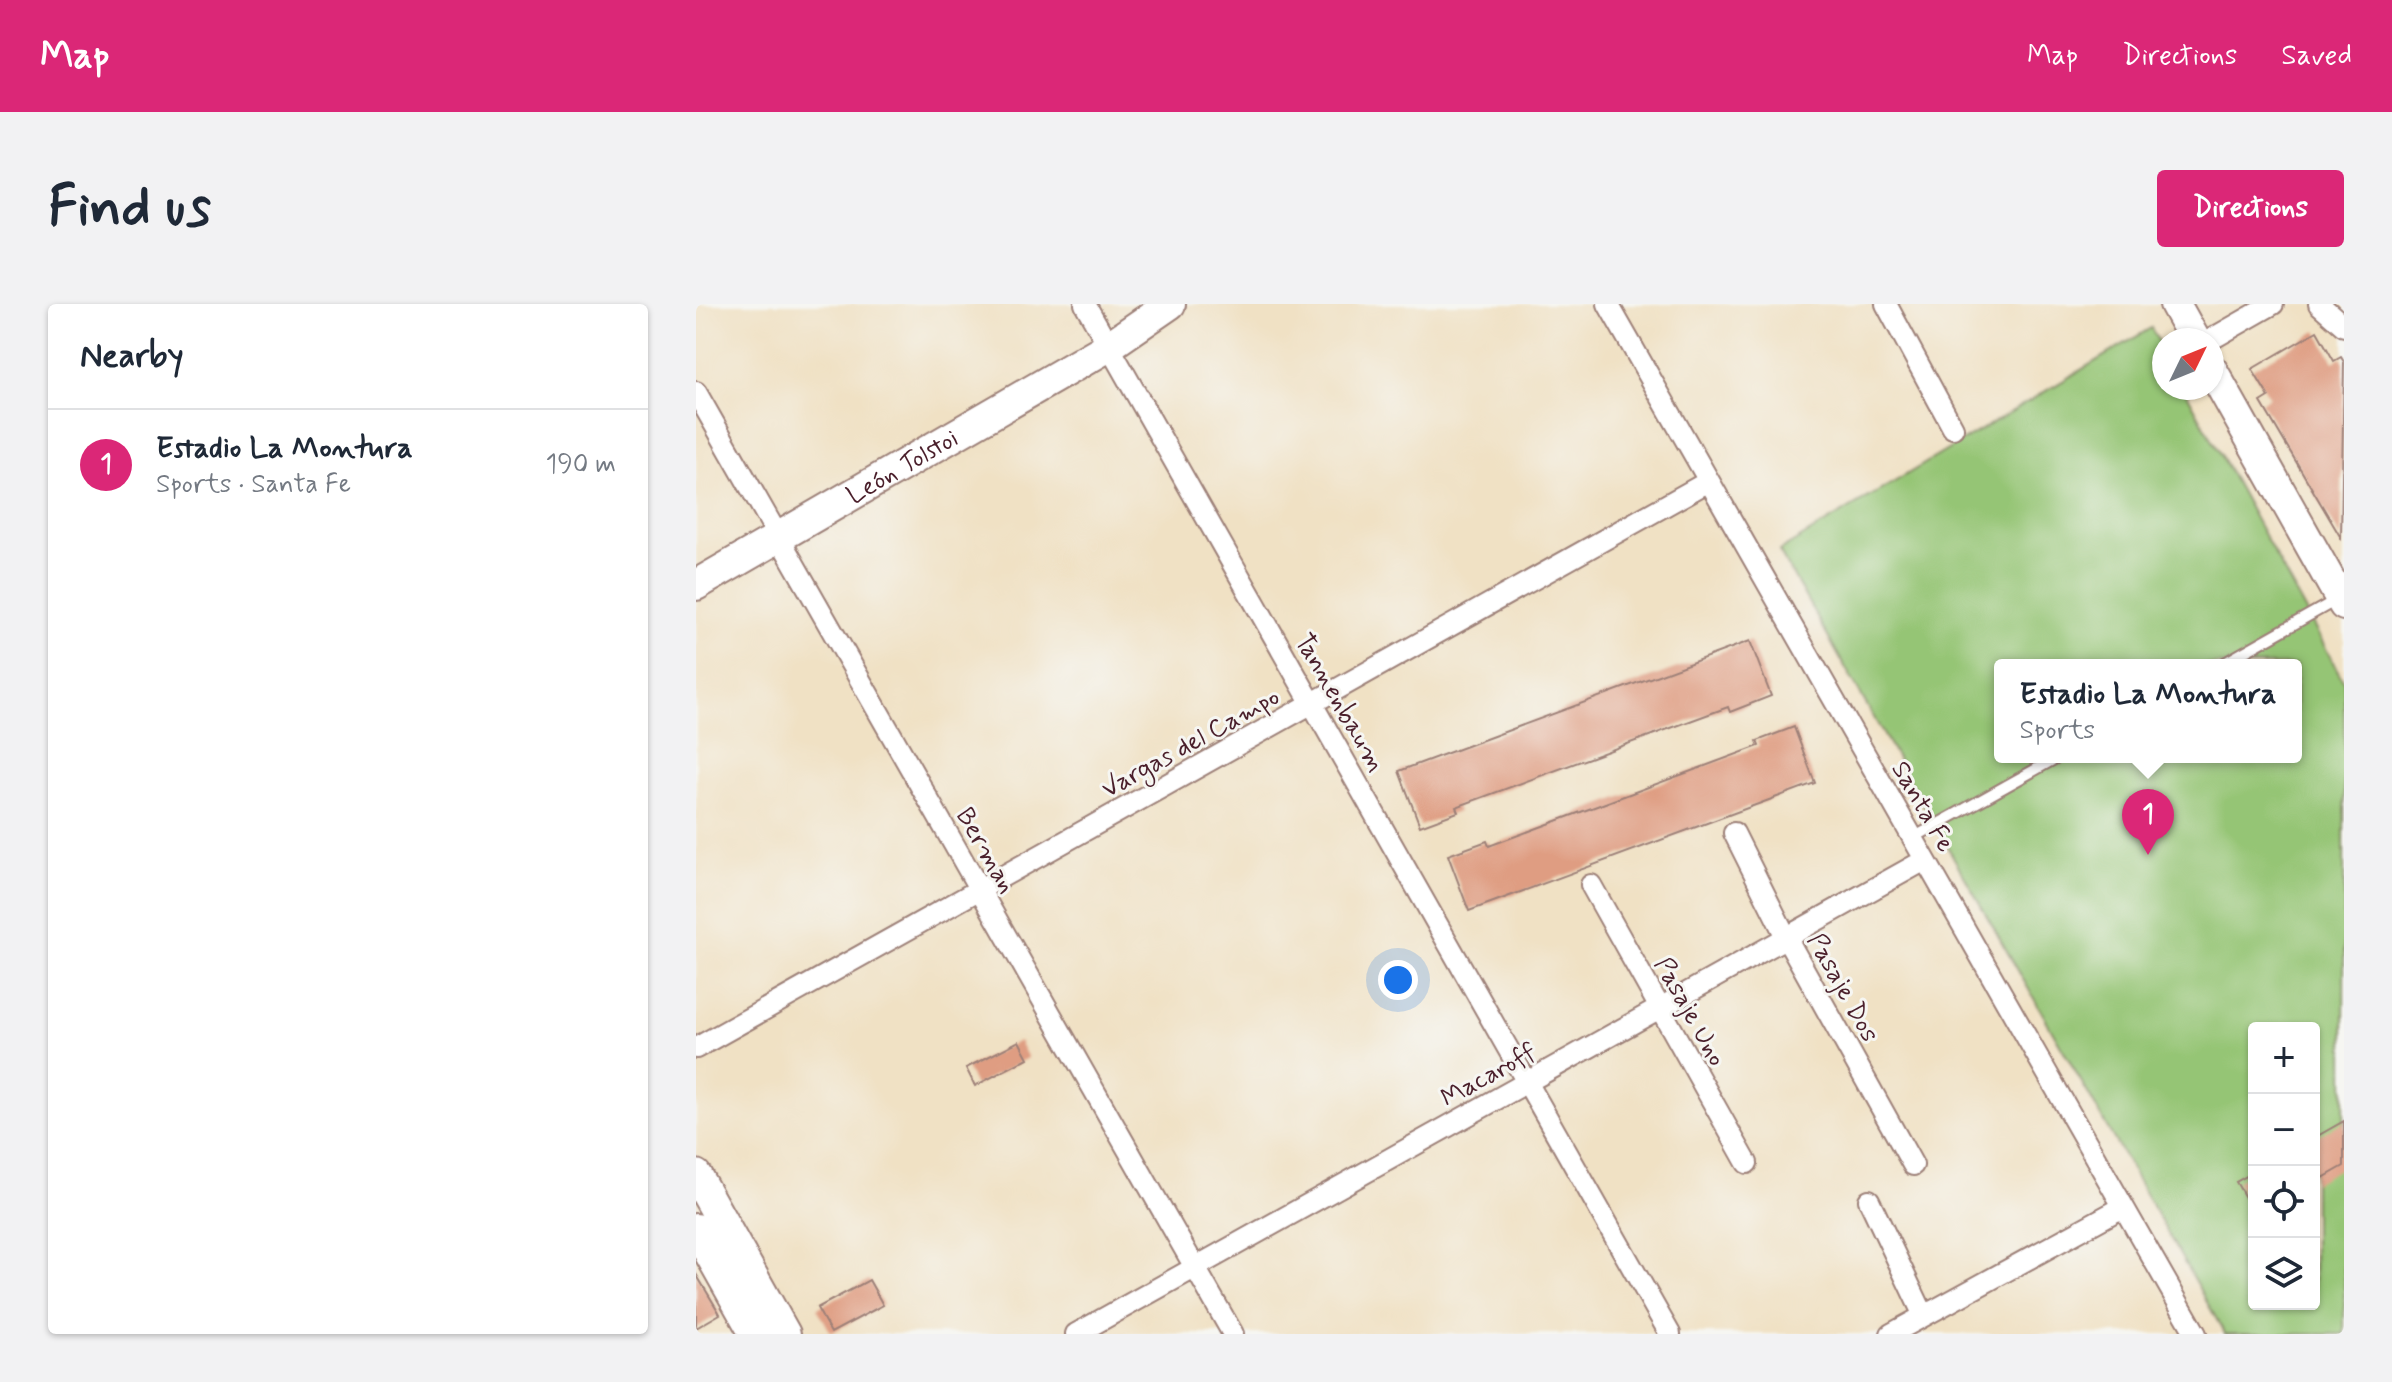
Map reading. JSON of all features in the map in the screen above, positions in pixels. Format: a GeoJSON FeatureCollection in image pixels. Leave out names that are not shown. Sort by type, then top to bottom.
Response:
{"type":"FeatureCollection","features":[{"type":"Feature","properties":{"kind":"street","name":"Tannenbaum"},"geometry":{"type":"LineString","coordinates":[[1085,304],[1670,1334]]}},
{"type":"Feature","properties":{"kind":"street","name":"León Tolstoi"},"geometry":{"type":"LineString","coordinates":[[696,585],[1109,346],[1170,304]]}},
{"type":"Feature","properties":{"kind":"street","name":"Santa Fe"},"geometry":{"type":"LineString","coordinates":[[1608,304],[2196,1334]]}},
{"type":"Feature","properties":{"kind":"street"},"geometry":{"type":"LineString","coordinates":[[1886,304],[1953,428]]}},
{"type":"Feature","properties":{"kind":"street"},"geometry":{"type":"LineString","coordinates":[[2175,304],[2188,328]]}},
{"type":"Feature","properties":{"kind":"street"},"geometry":{"type":"LineString","coordinates":[[2224,332],[2273,304]]}},
{"type":"Feature","properties":{"kind":"street"},"geometry":{"type":"LineString","coordinates":[[2319,304],[2344,326]]}},
{"type":"Feature","properties":{"kind":"street"},"geometry":{"type":"LineString","coordinates":[[2224,391],[2342,601]]}},
{"type":"Feature","properties":{"kind":"street","name":"Berman"},"geometry":{"type":"LineString","coordinates":[[696,392],[1233,1334]]}},
{"type":"Feature","properties":{"kind":"street","name":"Vargas del Campo"},"geometry":{"type":"LineString","coordinates":[[696,1048],[1709,481]]}},
{"type":"Feature","properties":{"kind":"street","name":"Pasaje Dos"},"geometry":{"type":"LineString","coordinates":[[1734,833],[1786,937],[1913,1165]]}},
{"type":"Feature","properties":{"kind":"street","name":"Macaroff"},"geometry":{"type":"LineString","coordinates":[[1076,1334],[1925,860]]}},
{"type":"Feature","properties":{"kind":"street","name":"Pasaje Uno"},"geometry":{"type":"LineString","coordinates":[[1591,885],[1747,1163]]}},
{"type":"Feature","properties":{"kind":"street"},"geometry":{"type":"LineString","coordinates":[[696,1175],[785,1334]]}},
{"type":"Feature","properties":{"kind":"street"},"geometry":{"type":"LineString","coordinates":[[1869,1200],[1924,1316]]}},
{"type":"Feature","properties":{"kind":"street"},"geometry":{"type":"LineString","coordinates":[[1891,1334],[2123,1207]]}},
{"type":"Feature","properties":{"kind":"street"},"geometry":{"type":"LineString","coordinates":[[696,1229],[755,1334]]}},
{"type":"Feature","properties":{"kind":"lane"},"geometry":{"type":"LineString","coordinates":[[2232,659],[2342,601]]}},
{"type":"Feature","properties":{"kind":"lane"},"geometry":{"type":"LineString","coordinates":[[1913,838],[2047,763]]}},
{"type":"Feature","properties":{"kind":"green space"},"geometry":{"type":"Polygon","coordinates":[[[2151,328],[2152,400],[2191,400],[2344,682],[2344,1334],[2225,1334],[1779,551],[2151,328]]]}},
{"type":"Feature","properties":{"kind":"building"},"geometry":{"type":"Polygon","coordinates":[[[2317,331],[2334,361],[2341,357],[2344,362],[2341,538],[2261,402],[2269,397],[2252,369],[2317,331]]]}},
{"type":"Feature","properties":{"kind":"building"},"geometry":{"type":"Polygon","coordinates":[[[1750,641],[1771,696],[1730,712],[1728,707],[1456,807],[1458,812],[1420,826],[1399,771],[1750,641]]]}},
{"type":"Feature","properties":{"kind":"building"},"geometry":{"type":"Polygon","coordinates":[[[1794,727],[1815,783],[1469,911],[1448,855],[1487,841],[1489,846],[1759,746],[1757,741],[1794,727]]]}},
{"type":"Feature","properties":{"kind":"building"},"geometry":{"type":"Polygon","coordinates":[[[1019,1041],[1028,1058],[975,1086],[966,1068],[1019,1041]]]}},
{"type":"Feature","properties":{"kind":"building"},"geometry":{"type":"Polygon","coordinates":[[[2344,1121],[2344,1166],[2320,1180],[2320,1166],[2320,1135],[2344,1121]]]}},
{"type":"Feature","properties":{"kind":"building"},"geometry":{"type":"Polygon","coordinates":[[[2248,1175],[2248,1203],[2236,1182],[2248,1175]]]}},
{"type":"Feature","properties":{"kind":"building"},"geometry":{"type":"Polygon","coordinates":[[[696,1274],[720,1314],[696,1328],[696,1274]]]}},
{"type":"Feature","properties":{"kind":"building"},"geometry":{"type":"Polygon","coordinates":[[[869,1280],[883,1305],[831,1333],[817,1308],[869,1280]]]}},
{"type":"Feature","properties":{"kind":"place","name":"Estadio La Montura"},"geometry":{"type":"Point","coordinates":[2148,855]}}]}
